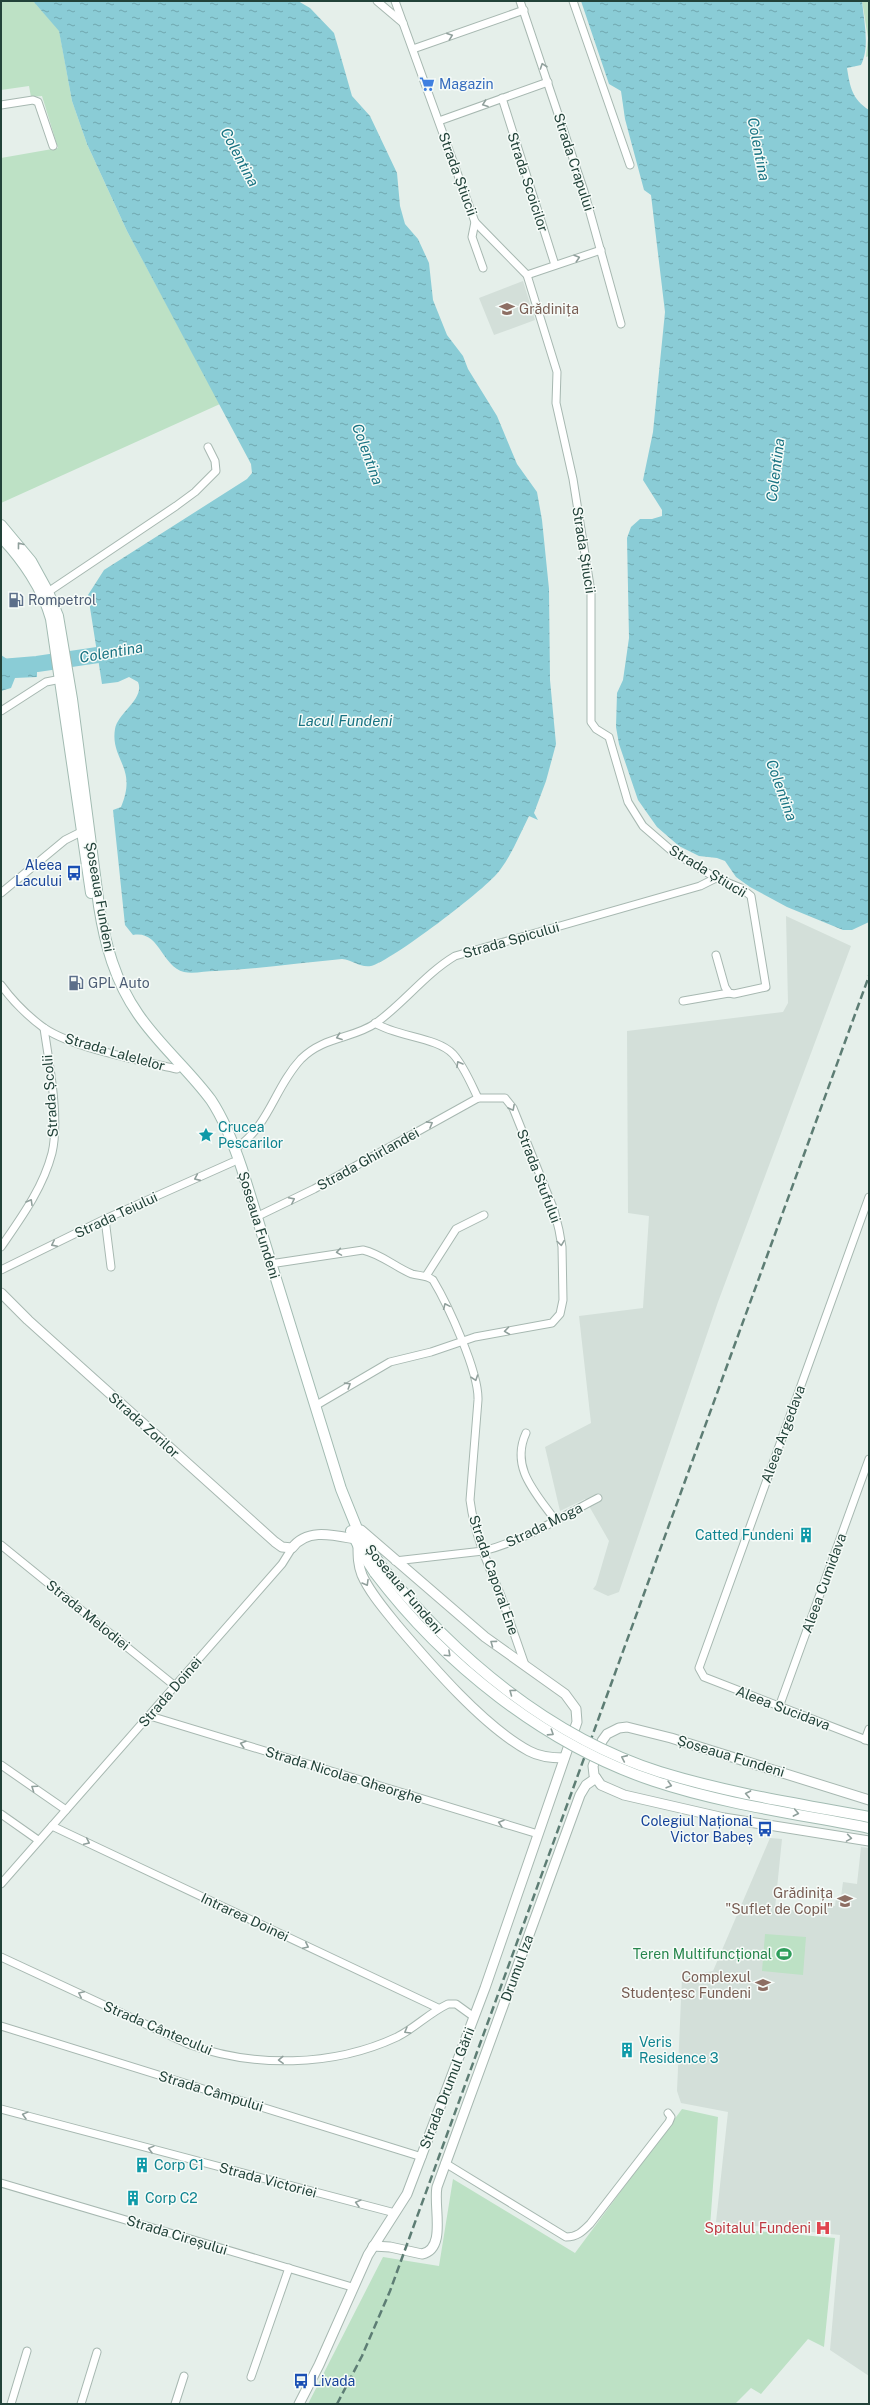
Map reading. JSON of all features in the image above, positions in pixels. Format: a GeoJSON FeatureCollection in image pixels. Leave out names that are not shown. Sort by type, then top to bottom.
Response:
{"type":"FeatureCollection","features":[{"type":"Feature","properties":{"kind":"main road","name":"Șoseaua Fundeni"},"geometry":{"type":"LineString","coordinates":[[1,525],[27,555],[48,592],[54,618],[85,830],[96,929],[109,972],[134,1018],[178,1069],[211,1112],[233,1162],[329,1470],[356,1542],[417,1623],[458,1663],[530,1718],[577,1748],[628,1771],[683,1789],[869,1828]]}},
{"type":"Feature","properties":{"kind":"main road","name":"Șoseaua Fundeni"},"geometry":{"type":"LineString","coordinates":[[1,537],[30,575],[54,618]]}},
{"type":"Feature","properties":{"kind":"main road","name":"Șoseaua Fundeni"},"geometry":{"type":"LineString","coordinates":[[85,830],[103,928],[119,981],[145,1023],[211,1100],[235,1149],[334,1467],[355,1524],[378,1570],[462,1653],[540,1713],[582,1738],[634,1763],[688,1780],[869,1817]]}},
{"type":"Feature","properties":{"kind":"street"},"geometry":{"type":"LineString","coordinates":[[378,1],[403,24]]}},
{"type":"Feature","properties":{"kind":"street","name":"Strada Știucii"},"geometry":{"type":"LineString","coordinates":[[395,1],[475,222],[527,275],[557,372],[556,403],[573,479],[590,586],[593,622],[591,722],[596,728],[609,737],[628,802],[643,826],[673,852],[716,878],[741,888],[751,896],[767,984],[763,989],[729,993]]}},
{"type":"Feature","properties":{"kind":"street","name":"Strada Crapului"},"geometry":{"type":"LineString","coordinates":[[520,1],[584,191],[621,324]]}},
{"type":"Feature","properties":{"kind":"street"},"geometry":{"type":"LineString","coordinates":[[573,1],[630,165]]}},
{"type":"Feature","properties":{"kind":"street"},"geometry":{"type":"LineString","coordinates":[[413,49],[524,10]]}},
{"type":"Feature","properties":{"kind":"street"},"geometry":{"type":"LineString","coordinates":[[439,121],[548,82]]}},
{"type":"Feature","properties":{"kind":"street","name":"Strada Scoicilor"},"geometry":{"type":"LineString","coordinates":[[502,98],[555,265]]}},
{"type":"Feature","properties":{"kind":"street"},"geometry":{"type":"LineString","coordinates":[[1,105],[33,100],[38,102],[53,146]]}},
{"type":"Feature","properties":{"kind":"street"},"geometry":{"type":"LineString","coordinates":[[475,222],[472,237],[483,268]]}},
{"type":"Feature","properties":{"kind":"street"},"geometry":{"type":"LineString","coordinates":[[527,275],[601,250]]}},
{"type":"Feature","properties":{"kind":"street"},"geometry":{"type":"LineString","coordinates":[[48,592],[195,492],[216,471],[215,461],[208,447]]}},
{"type":"Feature","properties":{"kind":"street"},"geometry":{"type":"LineString","coordinates":[[1,710],[46,682],[63,677]]}},
{"type":"Feature","properties":{"kind":"street"},"geometry":{"type":"LineString","coordinates":[[1,893],[64,840],[85,830]]}},
{"type":"Feature","properties":{"kind":"street","name":"Strada Spicului"},"geometry":{"type":"LineString","coordinates":[[235,1149],[246,1141],[261,1124],[293,1069],[301,1059],[326,1042],[375,1023],[440,966],[455,956],[700,886],[716,878]]}},
{"type":"Feature","properties":{"kind":"street"},"geometry":{"type":"LineString","coordinates":[[683,1001],[729,993],[725,987],[716,955]]}},
{"type":"Feature","properties":{"kind":"street","name":"Strada Lalelelor"},"geometry":{"type":"LineString","coordinates":[[1,985],[44,1028],[77,1043],[178,1069]]}},
{"type":"Feature","properties":{"kind":"street"},"geometry":{"type":"LineString","coordinates":[[375,1023],[390,1030],[448,1050],[458,1060],[478,1098]]}},
{"type":"Feature","properties":{"kind":"street","name":"Strada Școlii"},"geometry":{"type":"LineString","coordinates":[[1,1247],[31,1202],[52,1153],[54,1134],[52,1097],[44,1028]]}},
{"type":"Feature","properties":{"kind":"street","name":"Strada Stufului"},"geometry":{"type":"LineString","coordinates":[[315,1406],[380,1365],[496,1332],[552,1323],[560,1314],[563,1300],[562,1247],[554,1210],[510,1102],[499,1097],[478,1098]]}},
{"type":"Feature","properties":{"kind":"street","name":"Strada Ghirlandei"},"geometry":{"type":"LineString","coordinates":[[256,1217],[314,1189],[478,1098]]}},
{"type":"Feature","properties":{"kind":"street","name":"Strada Teiului"},"geometry":{"type":"LineString","coordinates":[[1,1270],[105,1219],[233,1162]]}},
{"type":"Feature","properties":{"kind":"street","name":"Aleea Argedava"},"geometry":{"type":"LineString","coordinates":[[700,1672],[702,1657],[869,1198]]}},
{"type":"Feature","properties":{"kind":"street"},"geometry":{"type":"LineString","coordinates":[[270,1264],[363,1250],[373,1252],[413,1274],[426,1276],[456,1229],[484,1215]]}},
{"type":"Feature","properties":{"kind":"street"},"geometry":{"type":"LineString","coordinates":[[105,1219],[111,1267]]}},
{"type":"Feature","properties":{"kind":"street","name":"Strada Caporal Ene"},"geometry":{"type":"LineString","coordinates":[[426,1276],[433,1280],[437,1286],[462,1341],[478,1393],[470,1500],[483,1551],[510,1619],[525,1666]]}},
{"type":"Feature","properties":{"kind":"street","name":"Strada Zorilor"},"geometry":{"type":"LineString","coordinates":[[1,1293],[275,1542],[282,1547],[292,1548]]}},
{"type":"Feature","properties":{"kind":"street"},"geometry":{"type":"LineString","coordinates":[[526,1433],[520,1451],[522,1470],[555,1520]]}},
{"type":"Feature","properties":{"kind":"street","name":"Aleea Cumidava"},"geometry":{"type":"LineString","coordinates":[[779,1707],[869,1459]]}},
{"type":"Feature","properties":{"kind":"street","name":"Strada Moga"},"geometry":{"type":"LineString","coordinates":[[395,1561],[483,1551],[514,1541],[598,1498]]}},
{"type":"Feature","properties":{"kind":"street","name":"Șoseaua Fundeni"},"geometry":{"type":"LineString","coordinates":[[355,1524],[395,1561],[485,1637],[565,1694],[576,1709],[577,1722],[564,1758],[537,1755],[520,1746],[496,1728],[460,1695],[423,1656],[368,1587],[359,1565],[356,1542]]}},
{"type":"Feature","properties":{"kind":"street","name":"Strada Doinei"},"geometry":{"type":"LineString","coordinates":[[1,1884],[38,1840],[150,1716],[282,1564],[292,1548],[302,1538],[323,1534],[356,1542]]}},
{"type":"Feature","properties":{"kind":"street","name":"Strada Melodiei"},"geometry":{"type":"LineString","coordinates":[[1,1545],[175,1686]]}},
{"type":"Feature","properties":{"kind":"street","name":"Aleea Sucidava"},"geometry":{"type":"LineString","coordinates":[[700,1672],[704,1677],[867,1740]]}},
{"type":"Feature","properties":{"kind":"street","name":"Strada Nicolae Gheorghe"},"geometry":{"type":"LineString","coordinates":[[150,1716],[538,1834]]}},
{"type":"Feature","properties":{"kind":"street","name":"Șoseaua Fundeni"},"geometry":{"type":"LineString","coordinates":[[596,1778],[593,1766],[602,1741],[612,1731],[627,1726],[671,1738],[869,1800]]}},
{"type":"Feature","properties":{"kind":"street"},"geometry":{"type":"LineString","coordinates":[[867,1740],[869,1729]]}},
{"type":"Feature","properties":{"kind":"street","name":"Strada Drumul Gării"},"geometry":{"type":"LineString","coordinates":[[299,2404],[319,2365],[352,2288],[373,2246],[396,2214],[407,2194],[474,2017],[564,1758]]}},
{"type":"Feature","properties":{"kind":"street"},"geometry":{"type":"LineString","coordinates":[[1,1765],[66,1810]]}},
{"type":"Feature","properties":{"kind":"street"},"geometry":{"type":"LineString","coordinates":[[596,1778],[601,1785],[616,1793],[686,1810],[869,1841]]}},
{"type":"Feature","properties":{"kind":"street","name":"Drumul Iza"},"geometry":{"type":"LineString","coordinates":[[373,2246],[390,2247],[422,2254],[432,2250],[437,2237],[435,2194],[580,1795],[586,1785],[596,1778]]}},
{"type":"Feature","properties":{"kind":"street"},"geometry":{"type":"LineString","coordinates":[[1,1814],[38,1840]]}},
{"type":"Feature","properties":{"kind":"street","name":"Intrarea Doinei"},"geometry":{"type":"LineString","coordinates":[[52,1826],[438,2008]]}},
{"type":"Feature","properties":{"kind":"street","name":"Strada Cântecului"},"geometry":{"type":"LineString","coordinates":[[1,1958],[188,2044],[210,2052],[247,2060],[313,2058],[374,2046],[397,2037],[422,2022],[438,2008]]}},
{"type":"Feature","properties":{"kind":"street"},"geometry":{"type":"LineString","coordinates":[[438,2008],[448,2004],[456,2004],[474,2017]]}},
{"type":"Feature","properties":{"kind":"street","name":"Strada Câmpului"},"geometry":{"type":"LineString","coordinates":[[1,2026],[422,2157]]}},
{"type":"Feature","properties":{"kind":"street","name":"Strada Victoriei"},"geometry":{"type":"LineString","coordinates":[[1,2109],[396,2214]]}},
{"type":"Feature","properties":{"kind":"street"},"geometry":{"type":"LineString","coordinates":[[446,2163],[566,2237],[572,2237],[582,2232],[590,2224],[669,2122],[671,2117],[668,2113]]}},
{"type":"Feature","properties":{"kind":"street","name":"Strada Cireșului"},"geometry":{"type":"LineString","coordinates":[[1,2183],[352,2288]]}},
{"type":"Feature","properties":{"kind":"street"},"geometry":{"type":"LineString","coordinates":[[251,2377],[288,2268]]}},
{"type":"Feature","properties":{"kind":"street"},"geometry":{"type":"LineString","coordinates":[[11,2404],[27,2350]]}},
{"type":"Feature","properties":{"kind":"street"},"geometry":{"type":"LineString","coordinates":[[81,2404],[97,2352]]}},
{"type":"Feature","properties":{"kind":"street"},"geometry":{"type":"LineString","coordinates":[[175,2404],[184,2376]]}},
{"type":"Feature","properties":{"kind":"shaded area","name":"Grădinița"},"geometry":{"type":"Polygon","coordinates":[[[523,281],[535,320],[494,335],[479,298],[523,281]]]}},
{"type":"Feature","properties":{"kind":"shaded area"},"geometry":{"type":"Polygon","coordinates":[[[786,916],[851,946],[718,1302],[619,1592],[608,1596],[593,1589],[596,1585],[609,1541],[585,1499],[560,1511],[545,1447],[591,1423],[579,1316],[643,1308],[649,1216],[628,1213],[627,1031],[783,1012],[788,1003],[786,916]]]}},
{"type":"Feature","properties":{"kind":"shaded area"},"geometry":{"type":"Polygon","coordinates":[[[770,1838],[782,1839],[775,1908],[822,1913],[823,1905],[835,1906],[836,1897],[841,1897],[843,1882],[857,1884],[861,1847],[869,1848],[869,2376],[830,2350],[840,2235],[716,2222],[728,2112],[681,2103],[677,2091],[682,1977],[713,1971],[770,1838]]]}},
{"type":"Feature","properties":{"kind":"green space"},"geometry":{"type":"Polygon","coordinates":[[[1,1],[33,1],[59,30],[72,101],[87,144],[127,231],[220,404],[1,503],[1,158],[58,148],[42,96],[31,97],[29,86],[1,90],[1,1]]]}},
{"type":"Feature","properties":{"kind":"green space"},"geometry":{"type":"Polygon","coordinates":[[[862,1],[869,1],[869,56],[866,57],[868,38],[862,1]]]}},
{"type":"Feature","properties":{"kind":"green space","name":"Teren Multifuncțional"},"geometry":{"type":"Polygon","coordinates":[[[765,1934],[806,1937],[803,1975],[762,1971],[765,1934]]]}},
{"type":"Feature","properties":{"kind":"green space"},"geometry":{"type":"Polygon","coordinates":[[[682,2109],[718,2117],[710,2227],[835,2238],[824,2347],[808,2339],[761,2394],[751,2388],[735,2404],[308,2404],[383,2257],[439,2266],[453,2179],[575,2253],[682,2109]]]}},
{"type":"Feature","properties":{"kind":"water","name":"Lacul Fundeni"},"geometry":{"type":"Polygon","coordinates":[[[33,1],[298,1],[310,8],[334,33],[352,96],[370,116],[397,173],[400,206],[405,224],[418,239],[429,263],[433,300],[447,335],[463,356],[468,369],[497,416],[517,464],[537,492],[542,520],[549,589],[550,680],[556,744],[546,781],[534,813],[538,820],[529,816],[512,851],[500,870],[478,892],[398,952],[371,966],[363,966],[342,959],[247,969],[188,973],[176,968],[170,963],[155,943],[149,938],[142,935],[133,935],[125,925],[113,810],[121,807],[127,782],[116,749],[115,729],[121,717],[135,700],[139,688],[138,682],[129,677],[118,682],[102,684],[88,595],[104,570],[247,479],[252,473],[251,464],[127,231],[87,144],[72,101],[59,31],[33,1]]]}},
{"type":"Feature","properties":{"kind":"water"},"geometry":{"type":"Polygon","coordinates":[[[581,1],[862,1],[866,34],[864,58],[861,65],[847,68],[849,81],[855,97],[869,110],[869,922],[852,930],[843,930],[787,907],[750,887],[736,877],[725,861],[717,858],[699,856],[679,846],[657,827],[638,800],[619,744],[616,727],[617,693],[623,680],[629,638],[627,538],[631,527],[640,519],[652,519],[662,516],[662,510],[643,480],[653,432],[665,312],[651,195],[644,190],[625,119],[621,91],[609,84],[581,1]]]}},
{"type":"Feature","properties":{"kind":"water"},"geometry":{"type":"Polygon","coordinates":[[[1,655],[7,659],[37,658],[37,677],[15,678],[11,688],[1,691],[1,655]]]}},
{"type":"Feature","properties":{"kind":"waterway","name":"Colentina"},"geometry":{"type":"LineString","coordinates":[[1,667],[37,664],[118,652]]}},
{"type":"Feature","properties":{"kind":"railway"},"geometry":{"type":"LineString","coordinates":[[337,2404],[362,2356],[390,2291],[869,976]]}},
{"type":"Feature","properties":{"kind":"place","name":"Magazin"},"geometry":{"type":"Point","coordinates":[427,84]}},
{"type":"Feature","properties":{"kind":"place","name":"Grădinița"},"geometry":{"type":"Point","coordinates":[507,309]}},
{"type":"Feature","properties":{"kind":"place","name":"Rompetrol"},"geometry":{"type":"Point","coordinates":[16,600]}},
{"type":"Feature","properties":{"kind":"place","name":"Aleea Lacului"},"geometry":{"type":"Point","coordinates":[74,873]}},
{"type":"Feature","properties":{"kind":"place","name":"GPL Auto"},"geometry":{"type":"Point","coordinates":[76,983]}},
{"type":"Feature","properties":{"kind":"place","name":"Crucea Pescarilor"},"geometry":{"type":"Point","coordinates":[206,1135]}},
{"type":"Feature","properties":{"kind":"place","name":"Catted Fundeni"},"geometry":{"type":"Point","coordinates":[806,1535]}},
{"type":"Feature","properties":{"kind":"place","name":"Colegiul Național Victor Babeș"},"geometry":{"type":"Point","coordinates":[765,1829]}},
{"type":"Feature","properties":{"kind":"place","name":"Grădinița \"Suflet de Copil\""},"geometry":{"type":"Point","coordinates":[845,1901]}},
{"type":"Feature","properties":{"kind":"place","name":"Teren Multifuncțional"},"geometry":{"type":"Point","coordinates":[784,1954]}},
{"type":"Feature","properties":{"kind":"place","name":"Complexul Studențesc Fundeni"},"geometry":{"type":"Point","coordinates":[763,1985]}},
{"type":"Feature","properties":{"kind":"place","name":"Veris Residence 3"},"geometry":{"type":"Point","coordinates":[627,2050]}},
{"type":"Feature","properties":{"kind":"place","name":"Corp C1"},"geometry":{"type":"Point","coordinates":[142,2165]}},
{"type":"Feature","properties":{"kind":"place","name":"Corp C2"},"geometry":{"type":"Point","coordinates":[133,2198]}},
{"type":"Feature","properties":{"kind":"place","name":"Spitalul Fundeni"},"geometry":{"type":"Point","coordinates":[823,2228]}},
{"type":"Feature","properties":{"kind":"place","name":"Livada"},"geometry":{"type":"Point","coordinates":[301,2381]}}]}
